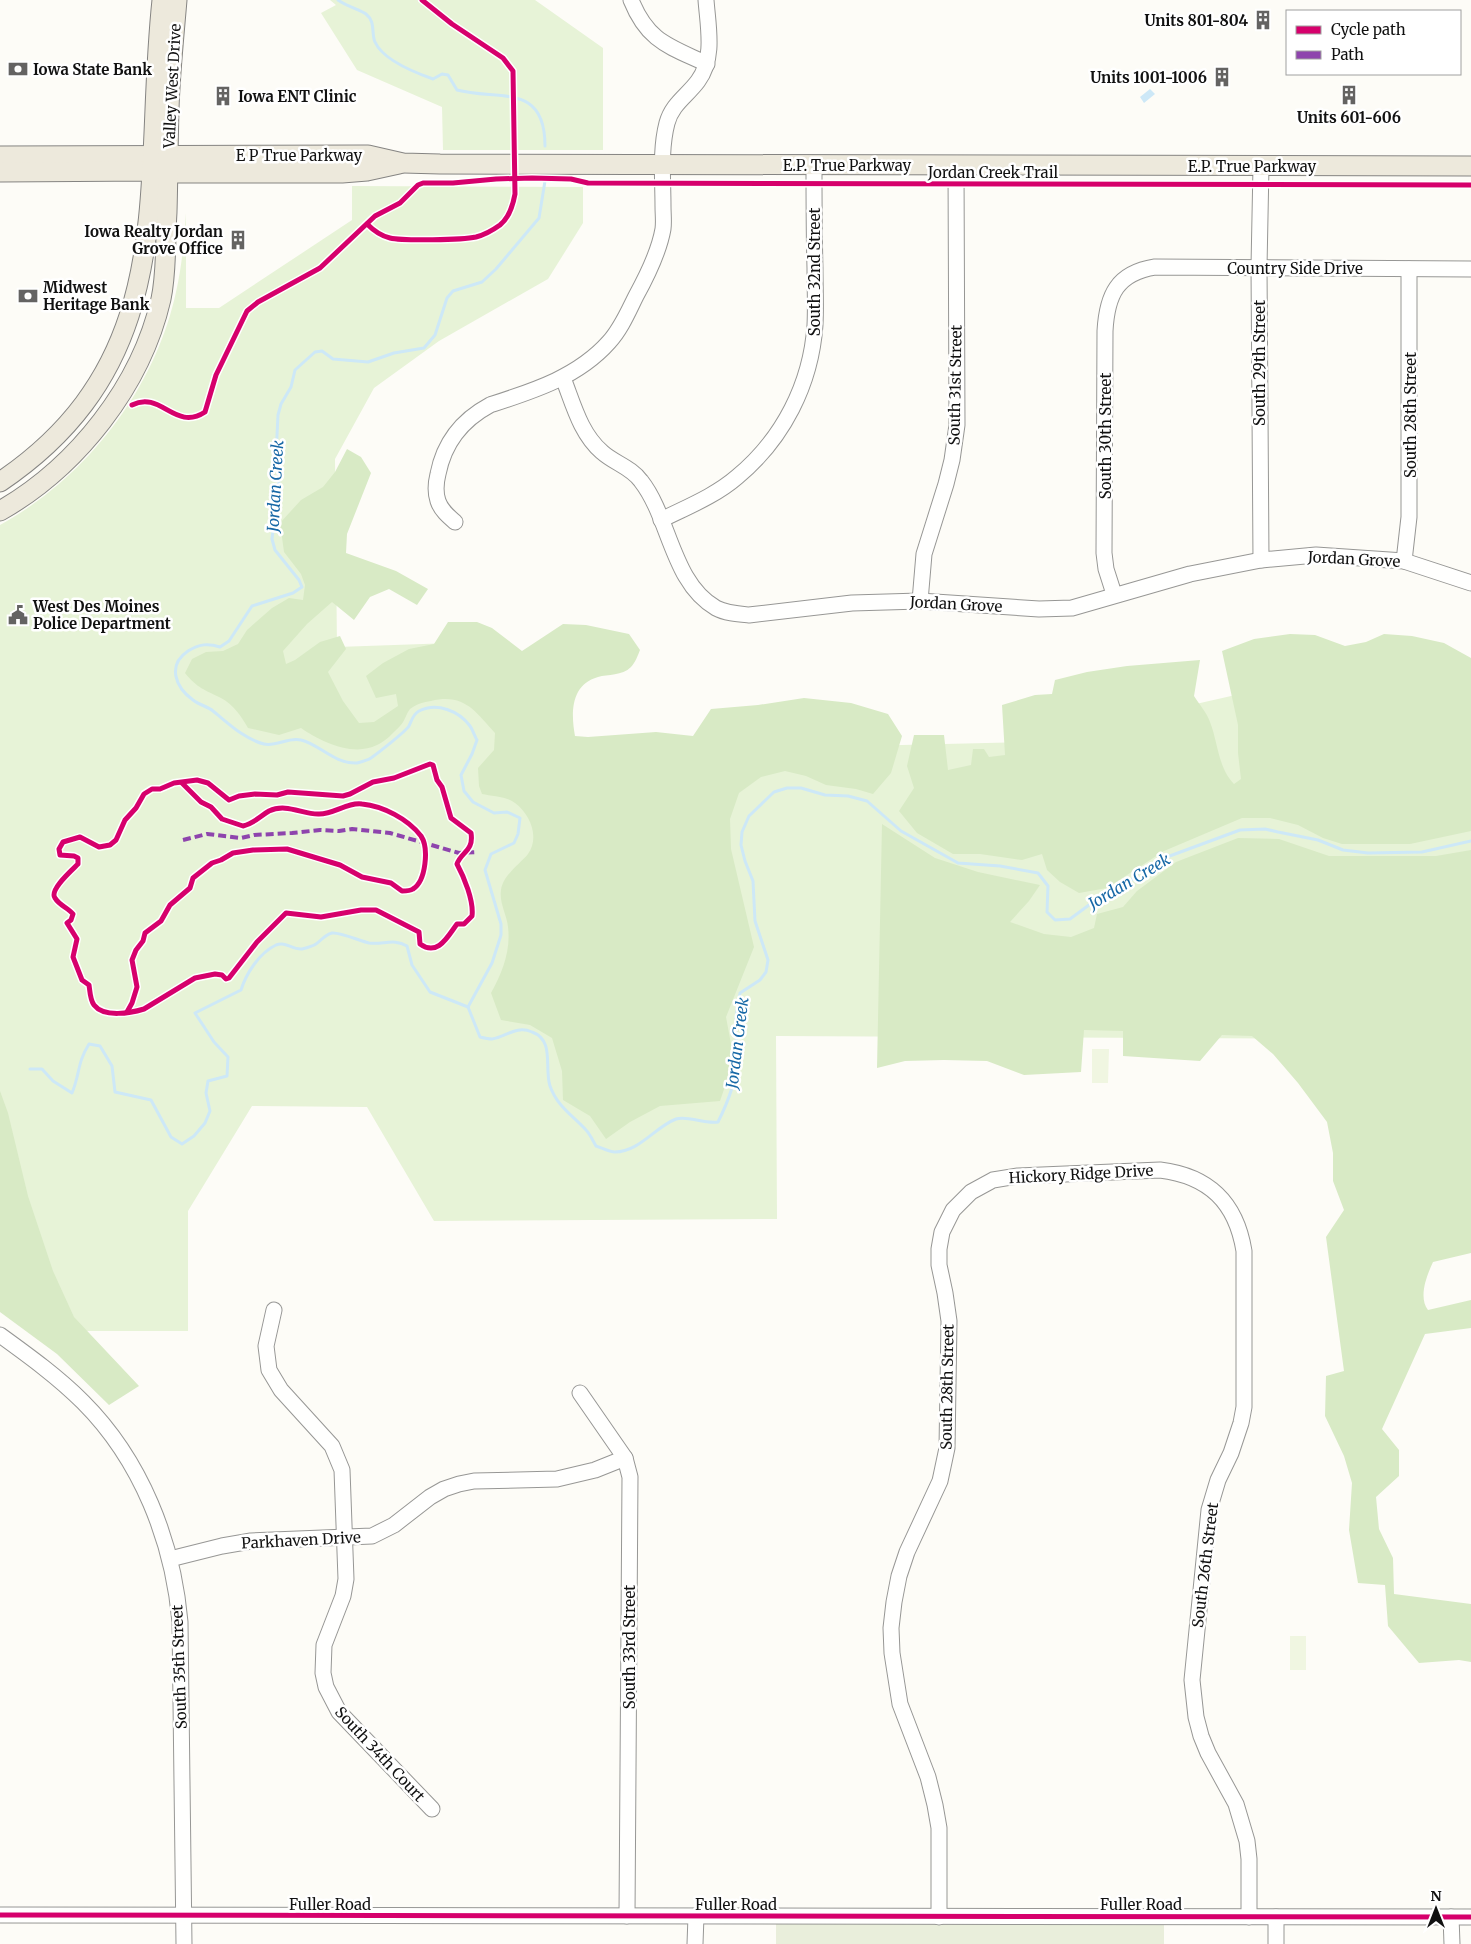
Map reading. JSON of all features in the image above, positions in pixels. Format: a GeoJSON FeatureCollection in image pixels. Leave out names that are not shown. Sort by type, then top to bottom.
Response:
{"type":"FeatureCollection","features":[{"type":"Feature","properties":{"kind":"main road","name":"Valley West Drive"},"geometry":{"type":"LineString","coordinates":[[161,163],[157,58],[162,0]]}},
{"type":"Feature","properties":{"kind":"main road","name":"Valley West Drive"},"geometry":{"type":"LineString","coordinates":[[161,163],[169,109],[177,0]]}},
{"type":"Feature","properties":{"kind":"main road","name":"E P True Parkway"},"geometry":{"type":"LineString","coordinates":[[0,156],[342,172],[367,171],[402,163]]}},
{"type":"Feature","properties":{"kind":"main road","name":"E P True Parkway"},"geometry":{"type":"LineString","coordinates":[[0,172],[161,163]]}},
{"type":"Feature","properties":{"kind":"main road"},"geometry":{"type":"LineString","coordinates":[[0,482],[34,457],[62,431],[94,390],[119,344],[138,288],[161,163]]}},
{"type":"Feature","properties":{"kind":"main road"},"geometry":{"type":"LineString","coordinates":[[0,511],[34,488],[70,457],[96,429],[111,409],[133,371],[150,333],[161,299],[166,254],[161,163]]}},
{"type":"Feature","properties":{"kind":"main road","name":"E.P. True Parkway"},"geometry":{"type":"LineString","coordinates":[[402,163],[1471,166]]}},
{"type":"Feature","properties":{"kind":"street"},"geometry":{"type":"LineString","coordinates":[[631,0],[638,16],[654,36],[669,46],[707,64]]}},
{"type":"Feature","properties":{"kind":"street"},"geometry":{"type":"LineString","coordinates":[[455,522],[444,512],[438,500],[436,488],[444,453],[460,428],[490,405],[564,378],[589,362],[610,342],[640,289],[653,259],[663,228],[663,164],[668,121],[680,99],[697,82],[707,64],[709,44],[706,0]]}},
{"type":"Feature","properties":{"kind":"street","name":"South 32nd Street"},"geometry":{"type":"LineString","coordinates":[[661,520],[713,495],[753,463],[781,429],[801,390],[808,368],[815,324],[814,165]]}},
{"type":"Feature","properties":{"kind":"street","name":"South 31st Street"},"geometry":{"type":"LineString","coordinates":[[920,601],[924,554],[946,484],[952,460],[957,424],[956,166]]}},
{"type":"Feature","properties":{"kind":"street","name":"South 29th Street"},"geometry":{"type":"LineString","coordinates":[[1261,166],[1259,267],[1261,560]]}},
{"type":"Feature","properties":{"kind":"street","name":"Country Side Drive"},"geometry":{"type":"LineString","coordinates":[[1123,281],[1142,269],[1155,267],[1471,269]]}},
{"type":"Feature","properties":{"kind":"street","name":"South 28th Street"},"geometry":{"type":"LineString","coordinates":[[1404,561],[1410,498],[1409,269]]}},
{"type":"Feature","properties":{"kind":"street","name":"South 30th Street"},"geometry":{"type":"LineString","coordinates":[[1114,594],[1106,569],[1104,552],[1105,330],[1106,310],[1114,290],[1123,281]]}},
{"type":"Feature","properties":{"kind":"street","name":"Jordan Grove"},"geometry":{"type":"LineString","coordinates":[[564,378],[589,438],[603,453],[629,469],[640,480],[649,492],[687,578],[704,599],[722,610],[749,615],[852,603],[920,601],[1039,609],[1072,608],[1114,594],[1190,574],[1261,560],[1316,555],[1404,561],[1471,583]]}},
{"type":"Feature","properties":{"kind":"street","name":"Hickory Ridge Drive"},"geometry":{"type":"LineString","coordinates":[[942,1232],[953,1210],[971,1192],[993,1180],[1018,1176],[1160,1170],[1178,1172],[1195,1178],[1211,1188],[1230,1210]]}},
{"type":"Feature","properties":{"kind":"street","name":"South 26th Street"},"geometry":{"type":"LineString","coordinates":[[1230,1210],[1241,1233],[1244,1251],[1244,1407],[1231,1454],[1218,1480],[1209,1510],[1192,1680],[1196,1717],[1201,1736],[1208,1753],[1236,1804],[1247,1840],[1249,1859],[1248,1917]]}},
{"type":"Feature","properties":{"kind":"street","name":"South 28th Street"},"geometry":{"type":"LineString","coordinates":[[939,1917],[939,1828],[928,1777],[900,1704],[892,1653],[891,1628],[899,1576],[907,1552],[940,1481],[947,1448],[949,1321],[939,1265],[942,1232]]}},
{"type":"Feature","properties":{"kind":"street","name":"South 34th Court"},"geometry":{"type":"LineString","coordinates":[[274,1310],[266,1346],[269,1370],[281,1390],[325,1437],[338,1458],[344,1483],[346,1579],[343,1596],[324,1645],[322,1659],[326,1687],[339,1712],[432,1809]]}},
{"type":"Feature","properties":{"kind":"street","name":"South 35th Street"},"geometry":{"type":"LineString","coordinates":[[0,1335],[61,1382],[84,1402],[103,1424],[120,1448],[142,1486],[162,1532],[170,1559],[179,1609],[181,1640],[184,1944]]}},
{"type":"Feature","properties":{"kind":"street","name":"South 33rd Street"},"geometry":{"type":"LineString","coordinates":[[580,1393],[624,1458],[630,1477],[627,1916]]}},
{"type":"Feature","properties":{"kind":"street","name":"Parkhaven Drive"},"geometry":{"type":"LineString","coordinates":[[170,1559],[251,1541],[372,1536],[394,1525],[430,1497],[444,1489],[460,1484],[474,1481],[557,1479],[586,1473],[624,1458]]}},
{"type":"Feature","properties":{"kind":"street","name":"Fuller Road"},"geometry":{"type":"LineString","coordinates":[[0,1915],[1471,1917]]}},
{"type":"Feature","properties":{"kind":"street"},"geometry":{"type":"LineString","coordinates":[[696,1916],[696,1944]]}},
{"type":"Feature","properties":{"kind":"street"},"geometry":{"type":"LineString","coordinates":[[1276,1917],[1276,1944]]}},
{"type":"Feature","properties":{"kind":"street"},"geometry":{"type":"LineString","coordinates":[[1452,1917],[1452,1944]]}},
{"type":"Feature","properties":{"kind":"green space"},"geometry":{"type":"Polygon","coordinates":[[[330,0],[535,0],[603,48],[603,150],[443,150],[442,107],[357,70],[321,13],[336,5],[330,0]]]}},
{"type":"Feature","properties":{"kind":"green space"},"geometry":{"type":"Polygon","coordinates":[[[352,186],[583,187],[583,223],[548,279],[439,341],[374,388],[335,459],[337,647],[509,641],[567,747],[775,748],[1028,742],[1381,662],[1471,707],[1471,1186],[1363,1039],[776,1036],[777,1219],[434,1221],[367,1107],[252,1106],[188,1211],[188,1331],[31,1331],[0,1308],[0,525],[32,505],[61,482],[88,456],[113,427],[134,396],[152,363],[166,328],[180,272],[186,213],[186,308],[219,308],[352,220],[352,186]]]}},
{"type":"Feature","properties":{"kind":"green space"},"geometry":{"type":"Polygon","coordinates":[[[347,449],[361,457],[371,473],[347,534],[346,553],[396,571],[428,589],[417,605],[389,589],[370,597],[354,620],[332,602],[307,624],[283,651],[286,664],[295,660],[320,642],[340,636],[346,649],[328,672],[343,701],[359,723],[374,722],[398,706],[396,694],[376,698],[366,676],[383,663],[409,649],[434,644],[448,622],[477,622],[492,628],[522,651],[563,624],[586,625],[629,634],[640,650],[634,663],[627,670],[598,677],[582,686],[574,701],[573,719],[575,736],[588,737],[656,732],[693,736],[711,709],[758,705],[804,698],[851,703],[888,714],[902,736],[891,773],[873,794],[856,789],[826,785],[806,776],[785,771],[761,777],[739,793],[730,819],[731,849],[754,947],[726,1017],[734,1060],[720,1101],[660,1106],[630,1122],[606,1139],[590,1116],[563,1100],[562,1071],[552,1038],[530,1025],[501,1020],[491,993],[502,970],[509,936],[501,900],[501,890],[505,879],[532,847],[533,833],[529,819],[515,803],[504,798],[482,794],[479,786],[478,768],[494,750],[495,733],[475,711],[460,702],[452,700],[442,699],[423,703],[410,709],[402,724],[380,744],[368,748],[348,749],[328,743],[301,728],[279,735],[248,728],[230,704],[197,685],[185,673],[192,659],[206,652],[223,651],[238,644],[247,630],[272,608],[289,598],[303,600],[305,585],[301,574],[284,552],[280,523],[301,500],[323,487],[335,472],[347,449]]]}},
{"type":"Feature","properties":{"kind":"green space"},"geometry":{"type":"Polygon","coordinates":[[[1290,634],[1315,635],[1345,646],[1366,642],[1384,634],[1412,636],[1444,643],[1471,658],[1471,831],[1410,844],[1342,844],[1323,838],[1298,825],[1270,818],[1242,818],[1164,851],[1107,888],[1079,893],[1060,882],[1047,870],[1042,854],[1022,860],[980,854],[953,854],[917,833],[899,811],[914,788],[907,766],[914,735],[944,735],[948,770],[971,765],[973,749],[984,749],[989,757],[1005,755],[1002,705],[1035,695],[1052,694],[1055,680],[1087,672],[1127,666],[1200,660],[1194,696],[1209,719],[1221,763],[1234,784],[1241,779],[1238,753],[1238,725],[1222,651],[1254,639],[1290,634]]]}},
{"type":"Feature","properties":{"kind":"green space"},"geometry":{"type":"Polygon","coordinates":[[[882,824],[935,858],[978,872],[1040,885],[1029,901],[1010,922],[1044,934],[1071,937],[1094,928],[1097,914],[1123,907],[1137,891],[1176,862],[1238,838],[1279,839],[1329,856],[1436,856],[1471,850],[1471,1253],[1433,1262],[1426,1279],[1424,1299],[1428,1310],[1471,1300],[1471,1328],[1425,1334],[1382,1429],[1399,1450],[1399,1476],[1376,1497],[1379,1529],[1393,1558],[1394,1594],[1471,1604],[1471,1662],[1459,1660],[1419,1663],[1388,1626],[1385,1585],[1358,1583],[1349,1530],[1352,1483],[1344,1456],[1325,1416],[1326,1376],[1344,1371],[1326,1237],[1344,1210],[1333,1181],[1333,1153],[1327,1122],[1298,1083],[1273,1054],[1252,1036],[1222,1035],[1200,1061],[1123,1056],[1123,1031],[1084,1030],[1081,1072],[1024,1075],[987,1061],[944,1060],[905,1061],[877,1068],[882,824]]]}},
{"type":"Feature","properties":{"kind":"green space"},"geometry":{"type":"Polygon","coordinates":[[[1092,1049],[1109,1049],[1108,1083],[1092,1083],[1092,1049]]]}},
{"type":"Feature","properties":{"kind":"green space"},"geometry":{"type":"Polygon","coordinates":[[[0,1091],[8,1113],[28,1196],[53,1271],[74,1317],[139,1386],[109,1405],[57,1354],[0,1312],[0,1091]]]}},
{"type":"Feature","properties":{"kind":"green space"},"geometry":{"type":"Polygon","coordinates":[[[1290,1636],[1306,1636],[1306,1670],[1290,1670],[1290,1636]]]}},
{"type":"Feature","properties":{"kind":"green space"},"geometry":{"type":"Polygon","coordinates":[[[776,1922],[1164,1922],[1164,1944],[776,1944],[776,1922]]]}},
{"type":"Feature","properties":{"kind":"water"},"geometry":{"type":"Polygon","coordinates":[[[1150,89],[1155,94],[1144,103],[1140,97],[1150,89]]]}},
{"type":"Feature","properties":{"kind":"waterway","name":"Jordan Creek"},"geometry":{"type":"LineString","coordinates":[[338,0],[364,12],[369,17],[374,39],[379,49],[401,65],[433,79],[442,74],[448,75],[457,90],[516,98],[528,103],[537,112],[543,126],[545,146]]}},
{"type":"Feature","properties":{"kind":"waterway","name":"Jordan Creek"},"geometry":{"type":"LineString","coordinates":[[468,1007],[492,963],[501,935],[501,924],[485,870],[491,854],[514,843],[518,834],[520,818],[507,812],[494,813],[473,802],[464,791],[461,775],[477,740],[470,726],[454,712],[440,708],[426,708],[417,712],[407,729],[371,758],[357,763],[349,762],[334,757],[314,745],[301,740],[296,739],[269,745],[257,742],[237,730],[211,709],[195,702],[187,695],[178,682],[176,669],[177,663],[188,651],[204,645],[220,647],[229,641],[252,606],[293,593],[302,587],[299,580],[275,550],[272,539],[279,480],[276,456],[278,415],[281,404],[291,387],[295,370],[315,352],[322,351],[333,359],[368,362],[394,353],[424,348],[435,335],[447,298],[453,291],[482,282],[496,269],[539,218],[545,181]]}},
{"type":"Feature","properties":{"kind":"waterway","name":"Jordan Creek"},"geometry":{"type":"LineString","coordinates":[[468,1007],[480,1037],[492,1039],[521,1030],[526,1030],[539,1036],[544,1041],[546,1048],[550,1086],[565,1110],[587,1132],[596,1146],[613,1152],[624,1151],[639,1144],[676,1119],[685,1118],[718,1122],[725,1107],[737,1067],[736,1025],[740,993],[760,980],[766,972],[768,960],[755,921],[753,881],[741,845],[742,832],[749,816],[774,792],[787,788],[801,788],[825,795],[848,796],[867,801],[901,831],[958,863],[1000,866],[1038,873],[1048,886],[1047,912],[1055,920],[1070,919],[1089,905],[1123,889],[1137,874],[1167,857],[1240,830],[1265,829],[1318,840],[1343,850],[1368,853],[1422,852],[1471,841]]}},
{"type":"Feature","properties":{"kind":"waterway"},"geometry":{"type":"LineString","coordinates":[[30,1069],[42,1069],[53,1081],[72,1093],[82,1057],[89,1044],[100,1046],[112,1066],[115,1092],[151,1100],[171,1137],[182,1144],[194,1136],[205,1123],[210,1111],[206,1093],[208,1081],[227,1076],[228,1057],[214,1042],[195,1013],[241,990],[254,964],[264,953],[276,945],[283,944],[302,949],[315,945],[325,936],[332,933],[369,943],[398,942],[407,946],[412,965],[430,992],[468,1007]]}},
{"type":"Feature","properties":{"kind":"marked path"},"geometry":{"type":"LineString","coordinates":[[183,840],[207,834],[241,838],[254,835],[352,829],[390,833],[459,853],[478,852]]}},
{"type":"Feature","properties":{"kind":"cycle path"},"geometry":{"type":"LineString","coordinates":[[367,224],[381,235],[397,239],[419,240],[476,237],[500,225],[506,219],[515,194],[513,71],[503,58],[452,24],[422,0]]}},
{"type":"Feature","properties":{"kind":"cycle path","name":"Jordan Creek Trail"},"geometry":{"type":"LineString","coordinates":[[132,405],[142,402],[151,403],[176,415],[185,417],[194,417],[205,412],[216,375],[247,311],[258,302],[320,268],[375,216],[400,203],[418,185],[423,183],[532,178],[571,179],[588,183],[1471,185]]}},
{"type":"Feature","properties":{"kind":"cycle path"},"geometry":{"type":"LineString","coordinates":[[430,764],[433,765],[437,780],[442,787],[451,818],[471,833],[471,844],[457,864],[470,896],[472,916],[464,924],[457,924],[446,939],[437,947],[426,947],[420,944],[419,932],[376,910],[361,910],[321,917],[286,913],[257,942],[229,978],[226,979],[222,975],[215,974],[195,978],[144,1009],[132,1012],[104,1012],[94,1005],[89,985],[82,980],[73,957],[77,939],[67,923],[71,920],[73,914],[59,903],[54,894],[58,885],[78,864],[78,858],[60,855],[59,849],[63,842],[80,837],[99,847],[110,845],[116,840],[125,820],[136,808],[144,794],[152,789],[160,789],[174,783],[197,780],[208,783],[229,800],[239,796],[255,794],[277,795],[288,792],[343,796],[373,782],[394,778],[430,764]]}},
{"type":"Feature","properties":{"kind":"cycle path"},"geometry":{"type":"LineString","coordinates":[[127,1012],[137,987],[132,960],[136,950],[143,941],[145,933],[161,921],[170,905],[190,888],[193,878],[212,863],[233,853],[253,850],[287,849],[340,865],[362,877],[391,883],[402,891],[409,891],[417,885],[421,879],[425,864],[425,848],[421,836],[402,819],[378,807],[356,804],[324,814],[312,814],[282,808],[269,811],[243,826],[222,819],[211,807],[201,802],[182,783]]}},
{"type":"Feature","properties":{"kind":"cycle path"},"geometry":{"type":"LineString","coordinates":[[0,1915],[1471,1917]]}},
{"type":"Feature","properties":{"kind":"place","name":"Units 801-804"},"geometry":{"type":"Point","coordinates":[1263,20]}},
{"type":"Feature","properties":{"kind":"place","name":"Iowa State Bank"},"geometry":{"type":"Point","coordinates":[18,69]}},
{"type":"Feature","properties":{"kind":"place","name":"Units 1001-1006"},"geometry":{"type":"Point","coordinates":[1222,77]}},
{"type":"Feature","properties":{"kind":"place","name":"Units 601-606"},"geometry":{"type":"Point","coordinates":[1349,95]}},
{"type":"Feature","properties":{"kind":"place","name":"Iowa ENT Clinic"},"geometry":{"type":"Point","coordinates":[223,96]}},
{"type":"Feature","properties":{"kind":"place","name":"Iowa Realty Jordan Grove Office"},"geometry":{"type":"Point","coordinates":[238,240]}},
{"type":"Feature","properties":{"kind":"place","name":"Midwest Heritage Bank"},"geometry":{"type":"Point","coordinates":[28,296]}},
{"type":"Feature","properties":{"kind":"place","name":"West Des Moines Police Department"},"geometry":{"type":"Point","coordinates":[18,615]}}]}
